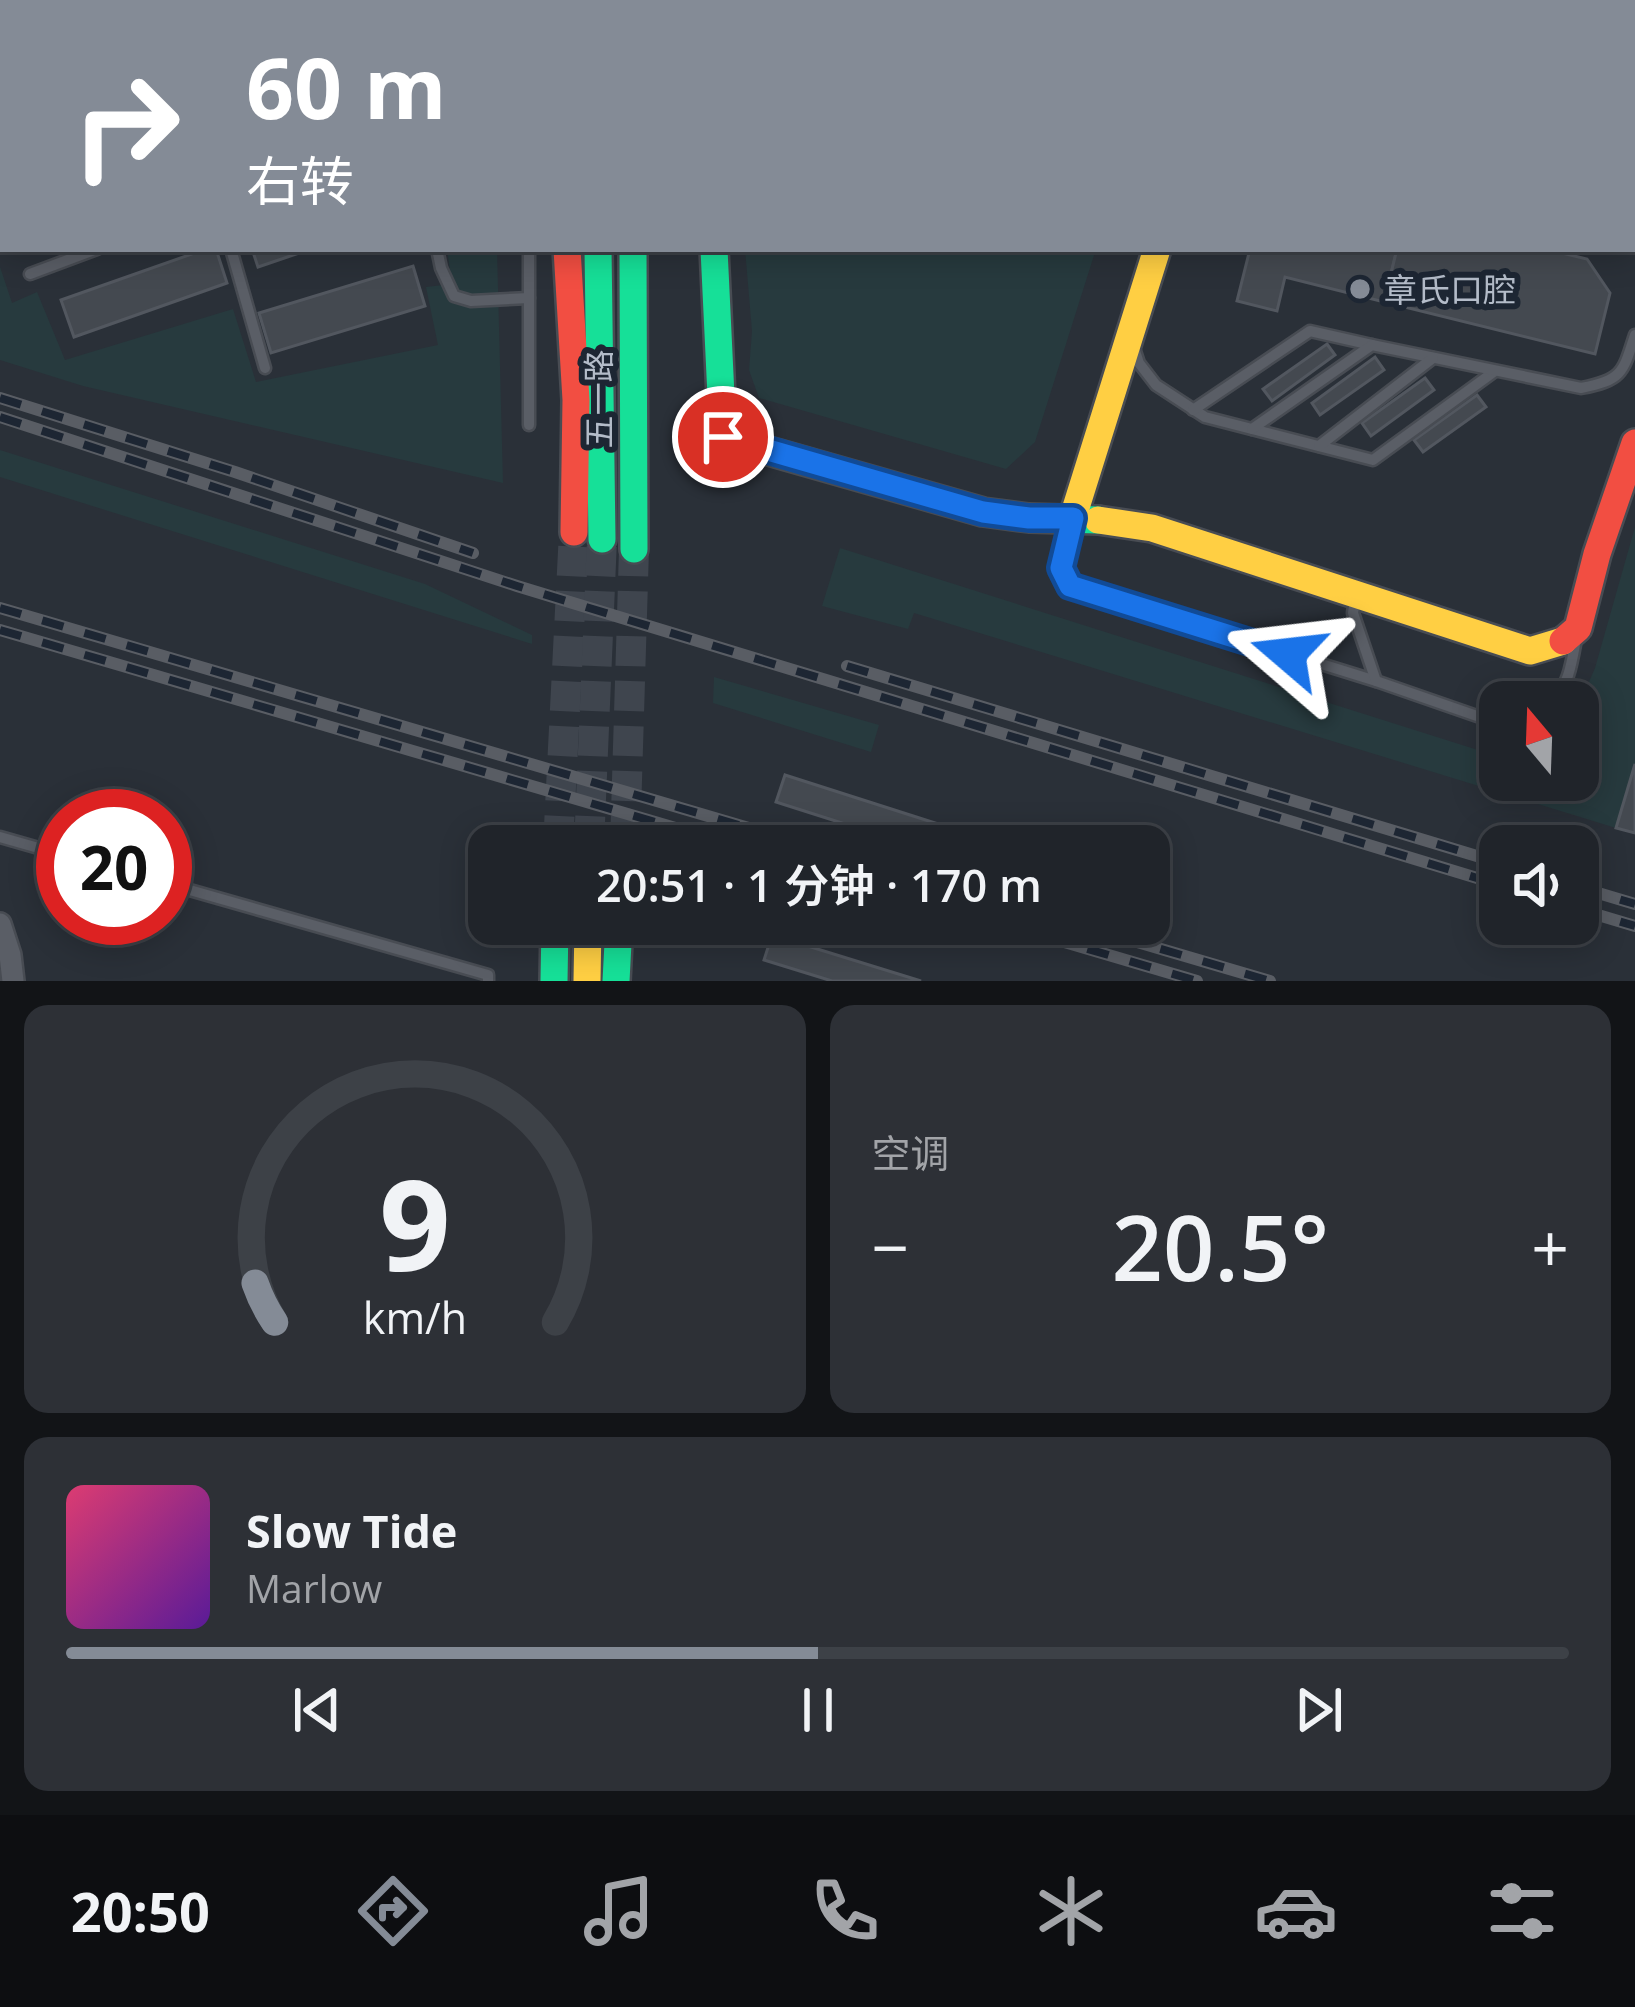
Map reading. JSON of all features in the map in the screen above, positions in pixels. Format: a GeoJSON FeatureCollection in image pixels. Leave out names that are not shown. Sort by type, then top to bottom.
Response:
{"type":"FeatureCollection","features":[{"type":"Feature","properties":{"kind":"street","name":"五一路"},"geometry":{"type":"LineString","coordinates":[[567,252],[588,536],[598,252]]}},
{"type":"Feature","properties":{"kind":"street","name":"五一路"},"geometry":{"type":"LineString","coordinates":[[633,252],[634,549]]}},
{"type":"Feature","properties":{"kind":"street"},"geometry":{"type":"LineString","coordinates":[[714,252],[723,437],[983,512],[1109,520],[1152,528],[1530,651],[1550,648],[1578,628],[1597,554],[1635,443]]}},
{"type":"Feature","properties":{"kind":"street"},"geometry":{"type":"LineString","coordinates":[[1073,518],[1156,252]]}},
{"type":"Feature","properties":{"kind":"street"},"geometry":{"type":"LineString","coordinates":[[0,924],[14,981]]}},
{"type":"Feature","properties":{"kind":"street"},"geometry":{"type":"LineString","coordinates":[[554,981],[555,945]]}},
{"type":"Feature","properties":{"kind":"street"},"geometry":{"type":"LineString","coordinates":[[587,981],[588,945]]}},
{"type":"Feature","properties":{"kind":"street"},"geometry":{"type":"LineString","coordinates":[[616,981],[618,945]]}},
{"type":"Feature","properties":{"kind":"lane"},"geometry":{"type":"LineString","coordinates":[[31,274],[89,252]]}},
{"type":"Feature","properties":{"kind":"lane"},"geometry":{"type":"LineString","coordinates":[[232,252],[265,368]]}},
{"type":"Feature","properties":{"kind":"lane"},"geometry":{"type":"LineString","coordinates":[[438,252],[454,296],[471,301],[529,298]]}},
{"type":"Feature","properties":{"kind":"lane"},"geometry":{"type":"LineString","coordinates":[[529,252],[529,424]]}},
{"type":"Feature","properties":{"kind":"lane"},"geometry":{"type":"LineString","coordinates":[[1193,410],[1310,331],[1581,388],[1606,383],[1623,372],[1635,335]]}},
{"type":"Feature","properties":{"kind":"lane"},"geometry":{"type":"LineString","coordinates":[[1130,337],[1139,363],[1156,385],[1205,417],[1373,460],[1495,370]]}},
{"type":"Feature","properties":{"kind":"lane"},"geometry":{"type":"LineString","coordinates":[[1252,429],[1372,345]]}},
{"type":"Feature","properties":{"kind":"lane"},"geometry":{"type":"LineString","coordinates":[[1319,446],[1433,358]]}},
{"type":"Feature","properties":{"kind":"lane"},"geometry":{"type":"LineString","coordinates":[[1073,518],[1061,568],[1070,586],[1479,717]]}},
{"type":"Feature","properties":{"kind":"lane"},"geometry":{"type":"LineString","coordinates":[[1356,596],[1353,613],[1376,681]]}},
{"type":"Feature","properties":{"kind":"lane"},"geometry":{"type":"LineString","coordinates":[[1565,681],[1578,628]]}},
{"type":"Feature","properties":{"kind":"lane"},"geometry":{"type":"LineString","coordinates":[[0,837],[36,847]]}},
{"type":"Feature","properties":{"kind":"lane"},"geometry":{"type":"LineString","coordinates":[[192,892],[488,975],[488,981]]}},
{"type":"Feature","properties":{"kind":"green space"},"geometry":{"type":"Polygon","coordinates":[[[447,252],[497,252],[503,483],[83,386],[0,360],[0,267],[12,303],[37,292],[65,360],[233,309],[256,382],[438,345],[426,287],[452,284],[447,252]]]}},
{"type":"Feature","properties":{"kind":"green space"},"geometry":{"type":"Polygon","coordinates":[[[745,252],[1095,252],[1035,442],[1006,469],[759,398],[749,370],[752,331],[745,252]]]}},
{"type":"Feature","properties":{"kind":"green space"},"geometry":{"type":"Polygon","coordinates":[[[0,450],[425,584],[532,635],[532,644],[0,477],[0,450]]]}},
{"type":"Feature","properties":{"kind":"green space"},"geometry":{"type":"Polygon","coordinates":[[[1635,527],[1635,764],[1616,828],[1528,801],[1599,801],[1599,681],[1589,681],[1635,527]]]}},
{"type":"Feature","properties":{"kind":"green space"},"geometry":{"type":"Polygon","coordinates":[[[840,548],[1479,750],[1479,786],[914,613],[908,629],[822,606],[840,548]]]}},
{"type":"Feature","properties":{"kind":"green space"},"geometry":{"type":"Polygon","coordinates":[[[714,677],[879,725],[871,752],[713,703],[714,677]]]}},
{"type":"Feature","properties":{"kind":"building"},"geometry":{"type":"Polygon","coordinates":[[[197,252],[217,252],[227,283],[74,337],[61,300],[197,252]]]}},
{"type":"Feature","properties":{"kind":"building"},"geometry":{"type":"Polygon","coordinates":[[[253,252],[302,252],[258,267],[253,252]]]}},
{"type":"Feature","properties":{"kind":"building","name":"章氏口腔"},"geometry":{"type":"Polygon","coordinates":[[[1249,252],[1396,252],[1384,302],[1285,277],[1277,311],[1237,301],[1249,252]]]}},
{"type":"Feature","properties":{"kind":"building"},"geometry":{"type":"Polygon","coordinates":[[[1396,252],[1558,252],[1587,259],[1610,293],[1595,354],[1384,302],[1396,252]]]}},
{"type":"Feature","properties":{"kind":"building"},"geometry":{"type":"Polygon","coordinates":[[[413,266],[425,306],[271,353],[259,313],[413,266]]]}},
{"type":"Feature","properties":{"kind":"building"},"geometry":{"type":"Polygon","coordinates":[[[1327,344],[1335,355],[1272,401],[1263,389],[1327,344]]]}},
{"type":"Feature","properties":{"kind":"building"},"geometry":{"type":"Polygon","coordinates":[[[1375,357],[1384,370],[1320,415],[1312,403],[1375,357]]]}},
{"type":"Feature","properties":{"kind":"building"},"geometry":{"type":"Polygon","coordinates":[[[1425,378],[1434,390],[1371,436],[1362,423],[1425,378]]]}},
{"type":"Feature","properties":{"kind":"building"},"geometry":{"type":"Polygon","coordinates":[[[1477,395],[1486,407],[1423,452],[1414,440],[1477,395]]]}},
{"type":"Feature","properties":{"kind":"building"},"geometry":{"type":"Polygon","coordinates":[[[1635,764],[1635,833],[1616,828],[1635,764]]]}},
{"type":"Feature","properties":{"kind":"building"},"geometry":{"type":"Polygon","coordinates":[[[785,775],[941,825],[848,825],[776,802],[785,775]]]}},
{"type":"Feature","properties":{"kind":"building"},"geometry":{"type":"Polygon","coordinates":[[[769,945],[804,945],[921,981],[832,981],[764,960],[769,945]]]}},
{"type":"Feature","properties":{"kind":"tunnel"},"geometry":{"type":"LineString","coordinates":[[559,825],[574,532]]}},
{"type":"Feature","properties":{"kind":"tunnel"},"geometry":{"type":"LineString","coordinates":[[590,825],[602,539]]}},
{"type":"Feature","properties":{"kind":"tunnel"},"geometry":{"type":"LineString","coordinates":[[626,825],[634,549]]}},
{"type":"Feature","properties":{"kind":"railway"},"geometry":{"type":"LineString","coordinates":[[0,398],[473,553]]}},
{"type":"Feature","properties":{"kind":"railway"},"geometry":{"type":"LineString","coordinates":[[0,417],[517,586],[1479,879]]}},
{"type":"Feature","properties":{"kind":"railway"},"geometry":{"type":"LineString","coordinates":[[0,608],[739,825]]}},
{"type":"Feature","properties":{"kind":"railway"},"geometry":{"type":"LineString","coordinates":[[0,630],[665,825]]}},
{"type":"Feature","properties":{"kind":"railway"},"geometry":{"type":"LineString","coordinates":[[847,666],[1479,857]]}},
{"type":"Feature","properties":{"kind":"railway"},"geometry":{"type":"LineString","coordinates":[[1599,893],[1635,904]]}},
{"type":"Feature","properties":{"kind":"railway"},"geometry":{"type":"LineString","coordinates":[[1599,915],[1635,926]]}},
{"type":"Feature","properties":{"kind":"railway"},"geometry":{"type":"LineString","coordinates":[[1074,945],[1197,981]]}},
{"type":"Feature","properties":{"kind":"railway"},"geometry":{"type":"LineString","coordinates":[[1147,945],[1270,981]]}},
{"type":"Feature","properties":{"kind":"traffic: fast"},"geometry":{"type":"LineString","coordinates":[[598,252],[602,539]]}},
{"type":"Feature","properties":{"kind":"traffic: fast"},"geometry":{"type":"LineString","coordinates":[[633,252],[634,549]]}},
{"type":"Feature","properties":{"kind":"traffic: fast"},"geometry":{"type":"LineString","coordinates":[[714,252],[723,438],[983,512],[1098,520]]}},
{"type":"Feature","properties":{"kind":"traffic: fast"},"geometry":{"type":"LineString","coordinates":[[554,981],[555,945]]}},
{"type":"Feature","properties":{"kind":"traffic: fast"},"geometry":{"type":"LineString","coordinates":[[616,981],[618,945]]}},
{"type":"Feature","properties":{"kind":"traffic: slow"},"geometry":{"type":"LineString","coordinates":[[1073,517],[1156,252]]}},
{"type":"Feature","properties":{"kind":"traffic: slow"},"geometry":{"type":"LineString","coordinates":[[1098,520],[1152,528],[1530,651],[1563,641]]}},
{"type":"Feature","properties":{"kind":"traffic: slow"},"geometry":{"type":"LineString","coordinates":[[587,981],[588,945]]}},
{"type":"Feature","properties":{"kind":"traffic: jam"},"geometry":{"type":"LineString","coordinates":[[567,252],[576,400],[574,532]]}},
{"type":"Feature","properties":{"kind":"traffic: jam"},"geometry":{"type":"LineString","coordinates":[[1563,641],[1578,628],[1597,554],[1635,443]]}},
{"type":"Feature","properties":{"kind":"place","name":"章氏口腔"},"geometry":{"type":"Point","coordinates":[1360,289]}},
{"type":"Feature","properties":{"kind":"route"},"geometry":{"type":"LineString","coordinates":[[723,437],[983,512],[1073,518],[1061,568],[1070,586],[1288,654]]}}]}
